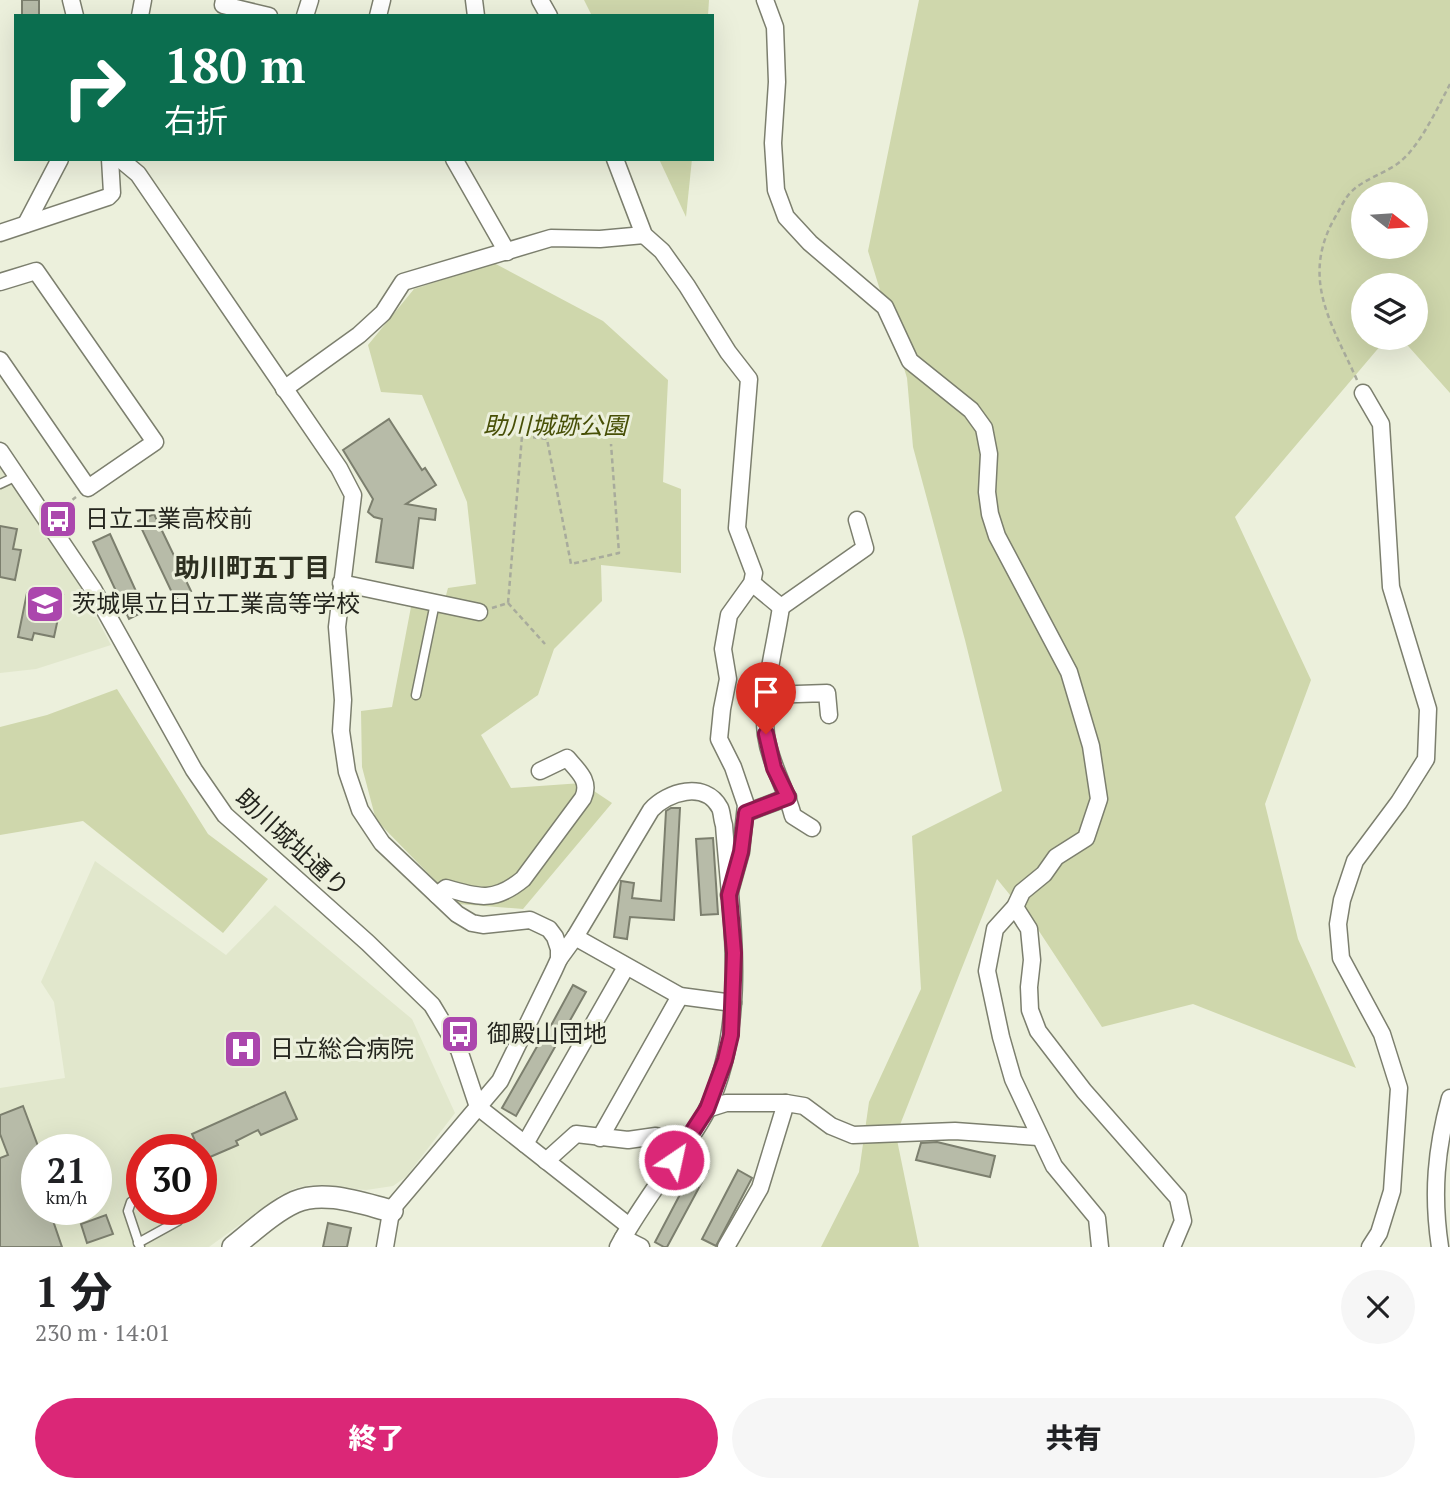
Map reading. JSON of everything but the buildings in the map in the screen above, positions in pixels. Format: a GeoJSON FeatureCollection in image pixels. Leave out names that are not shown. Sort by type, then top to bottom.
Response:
{"type":"FeatureCollection","features":[{"type":"Feature","properties":{"kind":"street"},"geometry":{"type":"LineString","coordinates":[[224,0],[223,5],[261,14]]}},
{"type":"Feature","properties":{"kind":"street"},"geometry":{"type":"LineString","coordinates":[[765,0],[775,27],[777,82],[773,143],[776,190],[786,217],[810,243],[885,307],[911,361],[971,411],[984,428],[989,454],[987,492],[997,536],[1069,672],[1091,746],[1099,799],[1086,838],[1056,857],[1044,874],[1022,892],[1015,907],[995,929],[988,971],[1001,1038],[1013,1079],[1038,1137],[1054,1166],[1097,1218],[1100,1247]]}},
{"type":"Feature","properties":{"kind":"street"},"geometry":{"type":"LineString","coordinates":[[26,224],[59,161]]}},
{"type":"Feature","properties":{"kind":"street"},"geometry":{"type":"LineString","coordinates":[[0,233],[108,197],[113,187],[110,161]]}},
{"type":"Feature","properties":{"kind":"street"},"geometry":{"type":"LineString","coordinates":[[122,161],[138,174],[339,468],[353,495],[337,627],[343,701],[341,732],[347,772],[360,810],[382,843],[457,914],[472,923],[483,925],[516,920],[541,923],[555,937],[559,960]]}},
{"type":"Feature","properties":{"kind":"street"},"geometry":{"type":"LineString","coordinates":[[455,161],[507,252]]}},
{"type":"Feature","properties":{"kind":"street"},"geometry":{"type":"LineString","coordinates":[[616,161],[644,235],[662,251],[728,352],[749,379],[737,528],[754,573],[752,583],[729,615],[723,649],[728,679],[719,739],[733,767],[746,805],[741,852],[729,895]]}},
{"type":"Feature","properties":{"kind":"street"},"geometry":{"type":"LineString","coordinates":[[284,389],[367,328],[383,313],[403,282],[551,238],[600,239],[644,235]]}},
{"type":"Feature","properties":{"kind":"street"},"geometry":{"type":"LineString","coordinates":[[0,282],[36,271],[155,442],[88,488],[0,360]]}},
{"type":"Feature","properties":{"kind":"street"},"geometry":{"type":"LineString","coordinates":[[1363,393],[1381,424],[1391,587],[1428,709],[1426,759],[1399,802],[1355,861],[1342,900],[1338,924],[1341,958],[1382,1034],[1399,1088],[1392,1191],[1379,1233],[1370,1247]]}},
{"type":"Feature","properties":{"kind":"street","name":"助川城址通り"},"geometry":{"type":"LineString","coordinates":[[0,451],[93,589],[213,801],[432,1005],[459,1050],[478,1107]]}},
{"type":"Feature","properties":{"kind":"street"},"geometry":{"type":"LineString","coordinates":[[813,828],[793,816],[788,797],[774,768],[766,734],[767,695],[781,607],[865,548],[857,520]]}},
{"type":"Feature","properties":{"kind":"street"},"geometry":{"type":"LineString","coordinates":[[341,583],[479,612]]}},
{"type":"Feature","properties":{"kind":"street"},"geometry":{"type":"LineString","coordinates":[[752,583],[781,607]]}},
{"type":"Feature","properties":{"kind":"street"},"geometry":{"type":"LineString","coordinates":[[767,695],[827,693],[829,715]]}},
{"type":"Feature","properties":{"kind":"street"},"geometry":{"type":"LineString","coordinates":[[437,895],[446,888],[489,897],[514,886],[523,878],[583,798],[586,790],[585,780],[567,758],[540,771]]}},
{"type":"Feature","properties":{"kind":"street"},"geometry":{"type":"LineString","coordinates":[[385,1247],[392,1211],[506,1071],[516,1045],[559,960],[652,810],[660,800],[672,793],[698,792],[719,807],[724,825],[734,953],[731,1035],[707,1109],[623,1237]]}},
{"type":"Feature","properties":{"kind":"street"},"geometry":{"type":"LineString","coordinates":[[746,813],[788,797]]}},
{"type":"Feature","properties":{"kind":"street"},"geometry":{"type":"LineString","coordinates":[[1015,907],[1029,929],[1032,960],[1030,1010],[1038,1031],[1084,1091],[1178,1198],[1183,1221],[1172,1247]]}},
{"type":"Feature","properties":{"kind":"street"},"geometry":{"type":"LineString","coordinates":[[575,937],[680,996],[733,1003]]}},
{"type":"Feature","properties":{"kind":"street"},"geometry":{"type":"LineString","coordinates":[[525,1144],[626,967]]}},
{"type":"Feature","properties":{"kind":"street"},"geometry":{"type":"LineString","coordinates":[[600,1138],[680,996]]}},
{"type":"Feature","properties":{"kind":"street"},"geometry":{"type":"LineString","coordinates":[[1440,1247],[1436,1213],[1436,1163],[1450,1098]]}},
{"type":"Feature","properties":{"kind":"street"},"geometry":{"type":"LineString","coordinates":[[707,1109],[726,1103],[786,1102],[804,1106],[831,1126],[853,1135],[955,1131],[1038,1137]]}},
{"type":"Feature","properties":{"kind":"street"},"geometry":{"type":"LineString","coordinates":[[726,1247],[760,1188],[786,1102]]}},
{"type":"Feature","properties":{"kind":"street"},"geometry":{"type":"LineString","coordinates":[[478,1107],[546,1161],[623,1237],[641,1247]]}},
{"type":"Feature","properties":{"kind":"street"},"geometry":{"type":"LineString","coordinates":[[546,1161],[576,1134],[628,1140],[656,1136],[687,1142]]}},
{"type":"Feature","properties":{"kind":"street"},"geometry":{"type":"LineString","coordinates":[[233,1247],[297,1201],[326,1197],[392,1211]]}},
{"type":"Feature","properties":{"kind":"lane"},"geometry":{"type":"LineString","coordinates":[[0,484],[17,476]]}},
{"type":"Feature","properties":{"kind":"lane"},"geometry":{"type":"LineString","coordinates":[[416,695],[435,603]]}},
{"type":"Feature","properties":{"kind":"lane"},"geometry":{"type":"LineString","coordinates":[[133,1225],[139,1245],[170,1225]]}},
{"type":"Feature","properties":{"kind":"path"},"geometry":{"type":"LineString","coordinates":[[1363,393],[1323,303],[1318,284],[1323,243],[1351,192],[1401,161],[1411,150],[1450,84]]}},
{"type":"Feature","properties":{"kind":"path"},"geometry":{"type":"LineString","coordinates":[[545,644],[508,603],[522,436],[547,439],[571,564],[619,552],[611,444]]}},
{"type":"Feature","properties":{"kind":"path"},"geometry":{"type":"LineString","coordinates":[[53,514],[88,488]]}},
{"type":"Feature","properties":{"kind":"path"},"geometry":{"type":"LineString","coordinates":[[479,612],[508,603]]}},
{"type":"Feature","properties":{"kind":"shaded area","name":"茨城県立日立工業高等学校"},"geometry":{"type":"Polygon","coordinates":[[[0,465],[68,564],[111,645],[36,669],[0,673],[0,465]]]}},
{"type":"Feature","properties":{"kind":"shaded area","name":"日立総合病院"},"geometry":{"type":"Polygon","coordinates":[[[95,861],[226,955],[275,905],[412,1019],[455,1113],[406,1177],[393,1186],[366,1190],[312,1185],[296,1188],[279,1196],[209,1247],[0,1247],[0,1088],[65,1078],[54,1002],[41,982],[95,861]]]}},
{"type":"Feature","properties":{"kind":"green space"},"geometry":{"type":"Polygon","coordinates":[[[584,0],[709,0],[708,14],[591,14],[584,0]]]}},
{"type":"Feature","properties":{"kind":"green space"},"geometry":{"type":"Polygon","coordinates":[[[919,0],[1450,0],[1450,393],[1412,350],[1428,350],[1428,273],[1351,273],[1351,350],[1377,350],[1235,517],[1311,680],[1265,804],[1298,939],[1356,1068],[1193,1004],[1102,1027],[1037,928],[997,879],[896,1135],[919,1247],[821,1247],[859,1172],[869,1102],[921,989],[912,836],[1002,791],[913,447],[907,378],[868,251],[919,0]]]}},
{"type":"Feature","properties":{"kind":"green space"},"geometry":{"type":"Polygon","coordinates":[[[660,161],[692,161],[686,217],[660,161]]]}},
{"type":"Feature","properties":{"kind":"green space","name":"助川城跡公園"},"geometry":{"type":"Polygon","coordinates":[[[494,263],[603,321],[668,380],[663,482],[681,489],[681,573],[601,565],[602,601],[554,649],[538,695],[481,735],[511,788],[582,783],[612,803],[523,909],[458,904],[376,820],[362,767],[361,711],[392,707],[414,591],[445,599],[448,588],[476,584],[467,502],[422,395],[381,392],[368,345],[414,289],[494,263]]]}},
{"type":"Feature","properties":{"kind":"green space"},"geometry":{"type":"Polygon","coordinates":[[[117,689],[208,834],[268,879],[223,933],[83,821],[0,835],[0,727],[47,715],[117,689]]]}},
{"type":"Feature","properties":{"kind":"place","name":"日立工業高校前"},"geometry":{"type":"Point","coordinates":[58,519]}},
{"type":"Feature","properties":{"kind":"place","name":"茨城県立日立工業高等学校"},"geometry":{"type":"Point","coordinates":[45,604]}},
{"type":"Feature","properties":{"kind":"place","name":"御殿山団地"},"geometry":{"type":"Point","coordinates":[460,1034]}},
{"type":"Feature","properties":{"kind":"place","name":"日立総合病院"},"geometry":{"type":"Point","coordinates":[243,1049]}},
{"type":"Feature","properties":{"kind":"district","name":"助川町五丁目"},"geometry":{"type":"Point","coordinates":[252,568]}},
{"type":"Feature","properties":{"kind":"route"},"geometry":{"type":"LineString","coordinates":[[674,1160],[707,1109],[731,1035],[734,953],[729,895],[737,873],[746,813],[788,797],[774,768],[766,734]]}}]}
